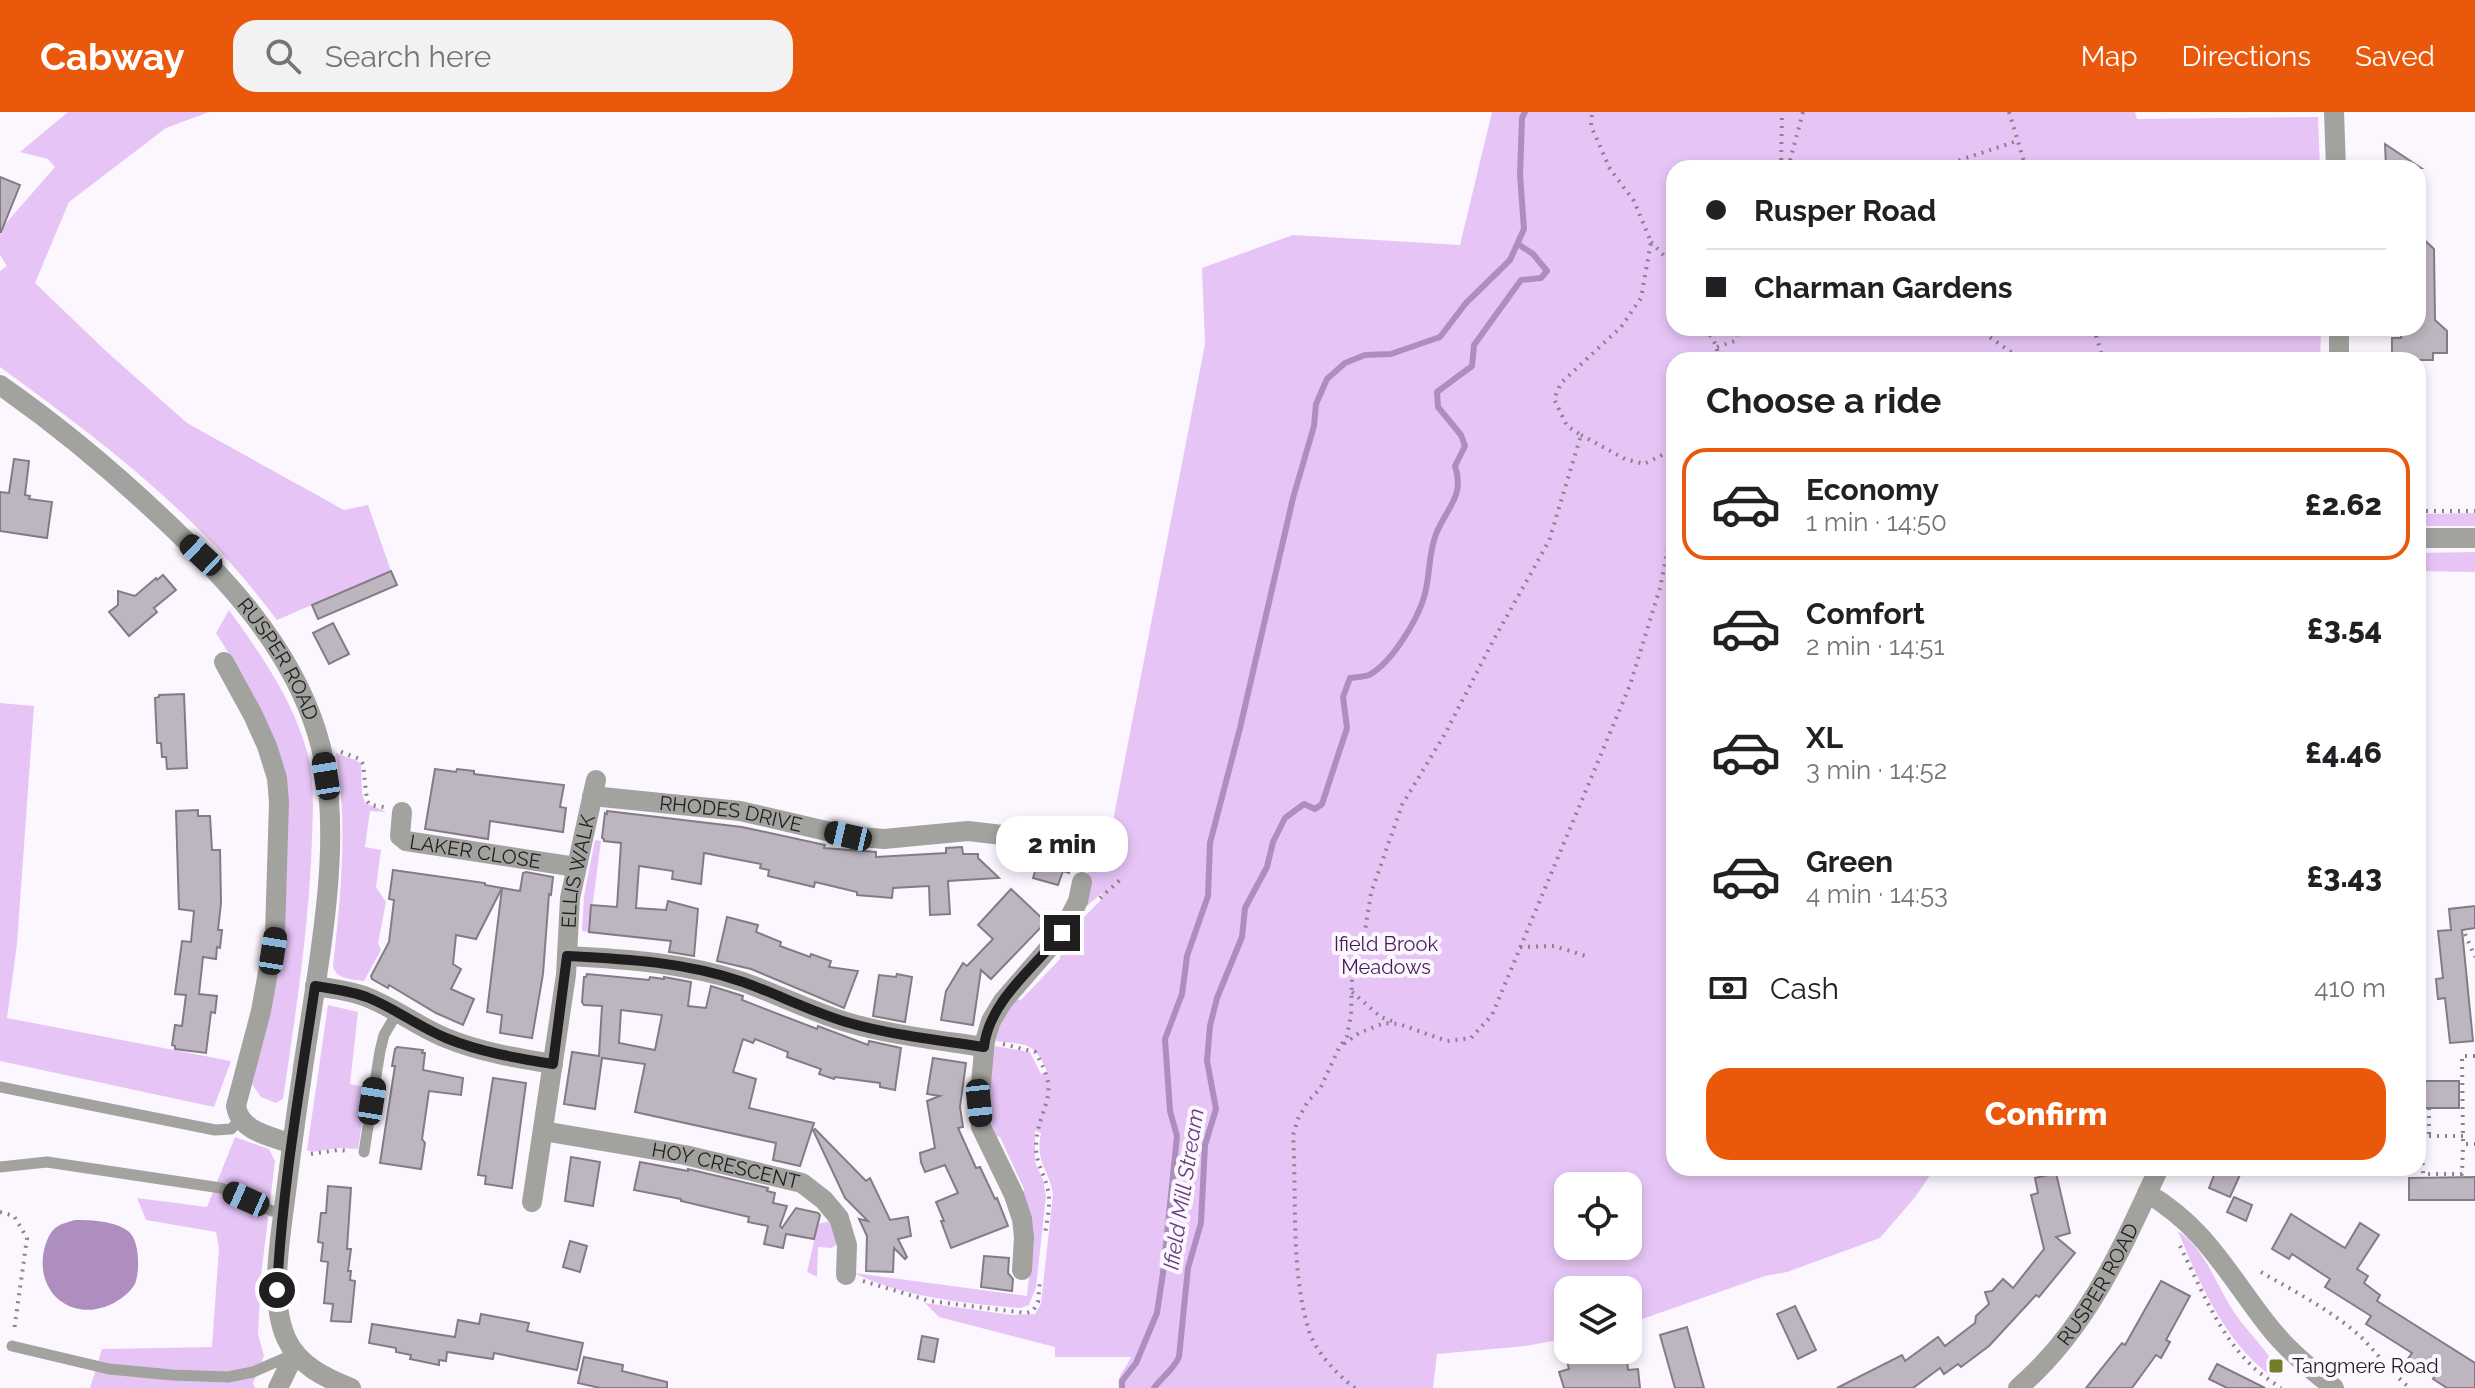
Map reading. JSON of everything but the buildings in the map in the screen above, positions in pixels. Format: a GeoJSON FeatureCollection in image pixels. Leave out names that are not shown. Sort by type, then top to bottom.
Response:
{"type":"FeatureCollection","features":[{"type":"Feature","properties":{"kind":"street"},"geometry":{"type":"LineString","coordinates":[[2334,112],[2336,160]]}},
{"type":"Feature","properties":{"kind":"street","name":"RUSPER ROAD"},"geometry":{"type":"LineString","coordinates":[[0,385],[119,477],[201,555],[267,632],[290,672],[317,732],[328,798],[330,866],[292,1144],[277,1290],[286,1337],[295,1353]]}},
{"type":"Feature","properties":{"kind":"street"},"geometry":{"type":"LineString","coordinates":[[2426,538],[2475,538]]}},
{"type":"Feature","properties":{"kind":"street"},"geometry":{"type":"LineString","coordinates":[[224,662],[267,746],[277,778],[279,802],[275,934],[261,1011],[236,1106],[240,1120],[257,1132],[292,1144]]}},
{"type":"Feature","properties":{"kind":"street","name":"RHODES DRIVE"},"geometry":{"type":"LineString","coordinates":[[594,788],[740,811],[848,836],[884,839],[968,831],[1011,836]]}},
{"type":"Feature","properties":{"kind":"street","name":"ELLIS WALK"},"geometry":{"type":"LineString","coordinates":[[532,1202],[567,956],[570,898],[594,788]]}},
{"type":"Feature","properties":{"kind":"street","name":"LAKER CLOSE"},"geometry":{"type":"LineString","coordinates":[[402,812],[400,836],[406,841],[576,867]]}},
{"type":"Feature","properties":{"kind":"street"},"geometry":{"type":"LineString","coordinates":[[1031,1272],[1022,1219],[1014,1195],[981,1127],[979,1103],[985,1044],[991,1021],[1003,1001],[1062,933],[1078,901],[1082,882]]}},
{"type":"Feature","properties":{"kind":"street"},"geometry":{"type":"LineString","coordinates":[[567,956],[633,960],[707,972],[742,981],[844,1021],[876,1030],[985,1044]]}},
{"type":"Feature","properties":{"kind":"street"},"geometry":{"type":"LineString","coordinates":[[315,986],[356,993],[468,1046],[553,1064]]}},
{"type":"Feature","properties":{"kind":"street","name":"HOY CRESCENT"},"geometry":{"type":"LineString","coordinates":[[543,1131],[685,1155],[802,1183],[824,1200],[839,1218],[847,1245],[846,1275]]}},
{"type":"Feature","properties":{"kind":"street","name":"RUSPER ROAD"},"geometry":{"type":"LineString","coordinates":[[2018,1388],[2049,1358],[2092,1302],[2155,1176]]}},
{"type":"Feature","properties":{"kind":"street"},"geometry":{"type":"LineString","coordinates":[[2147,1193],[2170,1207],[2201,1235],[2285,1346],[2334,1388]]}},
{"type":"Feature","properties":{"kind":"street"},"geometry":{"type":"LineString","coordinates":[[278,1388],[295,1353],[328,1379],[351,1388]]}},
{"type":"Feature","properties":{"kind":"lane"},"geometry":{"type":"LineString","coordinates":[[364,1152],[380,1051],[384,1035],[397,1013]]}},
{"type":"Feature","properties":{"kind":"lane"},"geometry":{"type":"LineString","coordinates":[[0,1087],[215,1130],[231,1129],[240,1120]]}},
{"type":"Feature","properties":{"kind":"lane"},"geometry":{"type":"LineString","coordinates":[[0,1167],[47,1162],[221,1188],[272,1211],[284,1213]]}},
{"type":"Feature","properties":{"kind":"lane"},"geometry":{"type":"LineString","coordinates":[[12,1346],[109,1369],[228,1377],[253,1372],[295,1353]]}},
{"type":"Feature","properties":{"kind":"path"},"geometry":{"type":"LineString","coordinates":[[1592,112],[1591,126],[1610,169],[1634,201],[1651,242],[1666,258]]}},
{"type":"Feature","properties":{"kind":"path"},"geometry":{"type":"LineString","coordinates":[[1781,160],[1782,112]]}},
{"type":"Feature","properties":{"kind":"path"},"geometry":{"type":"LineString","coordinates":[[1790,160],[1803,112]]}},
{"type":"Feature","properties":{"kind":"path"},"geometry":{"type":"LineString","coordinates":[[2009,112],[2023,160]]}},
{"type":"Feature","properties":{"kind":"path"},"geometry":{"type":"LineString","coordinates":[[1960,160],[2017,141]]}},
{"type":"Feature","properties":{"kind":"path"},"geometry":{"type":"LineString","coordinates":[[1651,242],[1641,298],[1621,327],[1561,383],[1554,399],[1567,426],[1625,459],[1644,464],[1666,453]]}},
{"type":"Feature","properties":{"kind":"path"},"geometry":{"type":"LineString","coordinates":[[1711,336],[1717,352]]}},
{"type":"Feature","properties":{"kind":"path"},"geometry":{"type":"LineString","coordinates":[[1717,347],[1735,341],[1737,336]]}},
{"type":"Feature","properties":{"kind":"path"},"geometry":{"type":"LineString","coordinates":[[1988,336],[2011,352]]}},
{"type":"Feature","properties":{"kind":"path"},"geometry":{"type":"LineString","coordinates":[[1355,1388],[1327,1361],[1310,1333],[1299,1277],[1293,1135],[1298,1119],[1308,1101],[1320,1089],[1347,1036],[1352,978],[1364,937],[1371,893],[1402,805],[1446,732],[1549,541],[1581,435]]}},
{"type":"Feature","properties":{"kind":"path"},"geometry":{"type":"LineString","coordinates":[[2426,511],[2475,511]]}},
{"type":"Feature","properties":{"kind":"path"},"geometry":{"type":"LineString","coordinates":[[1351,991],[1381,1017],[1447,1041],[1471,1038],[1492,1015],[1630,685],[1660,588],[1666,558]]}},
{"type":"Feature","properties":{"kind":"path"},"geometry":{"type":"LineString","coordinates":[[322,752],[339,751],[360,759],[370,805],[402,812]]}},
{"type":"Feature","properties":{"kind":"path"},"geometry":{"type":"LineString","coordinates":[[2465,934],[2475,957]]}},
{"type":"Feature","properties":{"kind":"path"},"geometry":{"type":"LineString","coordinates":[[1520,947],[1554,946],[1589,957]]}},
{"type":"Feature","properties":{"kind":"path"},"geometry":{"type":"LineString","coordinates":[[1339,1048],[1359,1033],[1384,1023],[1399,1024]]}},
{"type":"Feature","properties":{"kind":"path"},"geometry":{"type":"LineString","coordinates":[[985,1044],[1035,1052],[1048,1080],[1049,1094],[1036,1148],[1037,1161],[1048,1186],[1045,1235]]}},
{"type":"Feature","properties":{"kind":"path"},"geometry":{"type":"LineString","coordinates":[[2426,1174],[2462,1174],[2462,1056],[2475,1056]]}},
{"type":"Feature","properties":{"kind":"path"},"geometry":{"type":"LineString","coordinates":[[2429,1108],[2429,1136]]}},
{"type":"Feature","properties":{"kind":"path"},"geometry":{"type":"LineString","coordinates":[[2426,1138],[2463,1136]]}},
{"type":"Feature","properties":{"kind":"path"},"geometry":{"type":"LineString","coordinates":[[292,1144],[310,1154],[338,1150],[364,1152]]}},
{"type":"Feature","properties":{"kind":"path"},"geometry":{"type":"LineString","coordinates":[[2463,1144],[2475,1144]]}},
{"type":"Feature","properties":{"kind":"path"},"geometry":{"type":"LineString","coordinates":[[0,1212],[14,1216],[27,1238],[12,1346]]}},
{"type":"Feature","properties":{"kind":"path"},"geometry":{"type":"LineString","coordinates":[[2177,1241],[2208,1303],[2231,1339],[2252,1366],[2281,1388]]}},
{"type":"Feature","properties":{"kind":"path"},"geometry":{"type":"LineString","coordinates":[[846,1275],[930,1301],[1026,1313],[1033,1311],[1038,1302],[1031,1272]]}},
{"type":"Feature","properties":{"kind":"path"},"geometry":{"type":"LineString","coordinates":[[2261,1272],[2340,1320],[2410,1388]]}},
{"type":"Feature","properties":{"kind":"green space"},"geometry":{"type":"Polygon","coordinates":[[[68,112],[209,112],[166,128],[69,202],[35,283],[187,423],[344,510],[368,505],[391,571],[277,620],[234,567],[181,512],[92,436],[0,367],[0,271],[7,266],[0,255],[0,230],[55,167],[48,159],[20,152],[68,112]]]}},
{"type":"Feature","properties":{"kind":"green space","name":"Ifield Brook Meadows"},"geometry":{"type":"Polygon","coordinates":[[[1492,112],[2135,112],[2137,119],[2318,117],[2320,160],[1666,160],[1666,336],[2321,336],[2320,352],[1666,352],[1666,1176],[1930,1176],[1880,1238],[1642,1319],[1642,1276],[1554,1276],[1554,1341],[1437,1354],[1433,1388],[1119,1388],[1120,1375],[1131,1357],[1055,1357],[1055,1347],[939,1317],[925,1303],[1012,1315],[1035,1314],[1041,1304],[1053,1194],[1041,1159],[1041,1133],[1035,1131],[1035,1162],[1046,1197],[1036,1287],[1029,1305],[1020,1308],[935,1298],[894,1288],[854,1273],[1027,1296],[1032,1248],[1022,1198],[1024,1189],[1000,1137],[992,1135],[989,1124],[988,1090],[995,1046],[1030,1052],[1041,1074],[1047,1071],[1038,1054],[1028,1046],[996,1041],[1001,1021],[1013,999],[1021,1000],[1060,959],[1070,935],[1101,900],[1102,893],[1082,910],[1089,861],[1073,857],[1077,839],[1070,837],[1072,823],[1112,826],[1205,344],[1202,268],[1293,235],[1460,245],[1492,112]]]}},
{"type":"Feature","properties":{"kind":"green space"},"geometry":{"type":"Polygon","coordinates":[[[2475,513],[2475,526],[2426,526],[2426,514],[2475,513]]]}},
{"type":"Feature","properties":{"kind":"green space"},"geometry":{"type":"Polygon","coordinates":[[[2475,552],[2475,572],[2426,571],[2426,553],[2475,552]]]}},
{"type":"Feature","properties":{"kind":"green space"},"geometry":{"type":"Polygon","coordinates":[[[229,610],[263,659],[292,711],[306,748],[312,781],[312,839],[305,937],[283,1099],[276,1103],[261,1097],[252,1084],[286,789],[268,726],[216,633],[229,610]]]}},
{"type":"Feature","properties":{"kind":"green space"},"geometry":{"type":"Polygon","coordinates":[[[0,703],[34,706],[17,944],[7,1018],[231,1061],[214,1107],[0,1061],[0,703]]]}},
{"type":"Feature","properties":{"kind":"green space"},"geometry":{"type":"Polygon","coordinates":[[[336,753],[358,761],[365,803],[387,812],[370,811],[365,847],[381,850],[376,887],[386,902],[378,943],[381,950],[364,981],[341,976],[333,966],[341,886],[342,833],[336,753]]]}},
{"type":"Feature","properties":{"kind":"green space"},"geometry":{"type":"Polygon","coordinates":[[[595,840],[601,841],[589,932],[582,931],[584,896],[595,840]]]}},
{"type":"Feature","properties":{"kind":"green space"},"geometry":{"type":"Polygon","coordinates":[[[328,1005],[358,1012],[350,1084],[364,1087],[367,1093],[358,1149],[311,1152],[307,1150],[328,1005]]]}},
{"type":"Feature","properties":{"kind":"green space"},"geometry":{"type":"Polygon","coordinates":[[[235,1137],[269,1149],[275,1161],[261,1276],[258,1334],[264,1356],[253,1383],[255,1388],[90,1388],[102,1349],[212,1347],[219,1248],[216,1232],[146,1220],[137,1198],[207,1207],[235,1137]]]}},
{"type":"Feature","properties":{"kind":"green space"},"geometry":{"type":"Polygon","coordinates":[[[830,1221],[837,1244],[832,1248],[818,1247],[817,1277],[807,1272],[818,1224],[830,1221]]]}},
{"type":"Feature","properties":{"kind":"green space"},"geometry":{"type":"Polygon","coordinates":[[[2178,1231],[2196,1248],[2234,1312],[2269,1356],[2266,1362],[2275,1371],[2271,1376],[2227,1329],[2195,1271],[2178,1231]]]}},
{"type":"Feature","properties":{"kind":"shaded area"},"geometry":{"type":"Polygon","coordinates":[[[75,1220],[116,1225],[128,1231],[135,1241],[138,1272],[135,1284],[123,1297],[107,1306],[91,1310],[63,1303],[52,1293],[45,1280],[43,1264],[48,1237],[58,1226],[75,1220]]]}},
{"type":"Feature","properties":{"kind":"waterway"},"geometry":{"type":"LineString","coordinates":[[1122,1388],[1122,1381],[1136,1363],[1157,1313],[1163,1273],[1177,1136],[1170,1111],[1165,1039],[1182,994],[1187,956],[1208,896],[1210,843],[1293,498],[1314,426],[1316,404],[1327,379],[1345,363],[1365,355],[1391,354],[1440,337],[1466,303],[1510,260],[1524,229],[1520,175],[1522,118],[1525,112]]}},
{"type":"Feature","properties":{"kind":"waterway","name":"Ifield Mill Stream"},"geometry":{"type":"LineString","coordinates":[[1154,1388],[1179,1357],[1188,1268],[1201,1223],[1205,1145],[1216,1109],[1207,1061],[1210,1026],[1217,998],[1242,937],[1245,908],[1267,867],[1273,842],[1285,818],[1304,804],[1315,809],[1322,804],[1347,728],[1343,697],[1350,678],[1369,675],[1387,660],[1405,637],[1423,600],[1434,541],[1456,494],[1458,476],[1455,466],[1465,446],[1461,435],[1438,407],[1437,392],[1472,366],[1474,345],[1521,280],[1541,278],[1547,271],[1533,254],[1518,244]]}},
{"type":"Feature","properties":{"kind":"place","name":"Tangmere Road"},"geometry":{"type":"Point","coordinates":[2276,1366]}},
{"type":"Feature","properties":{"kind":"route"},"geometry":{"type":"LineString","coordinates":[[277,1290],[292,1144],[315,986],[344,990],[372,999],[421,1026],[468,1046],[553,1064],[567,956],[633,960],[707,972],[742,981],[844,1021],[876,1030],[984,1047],[991,1021],[1003,1001],[1062,933]]}}]}
